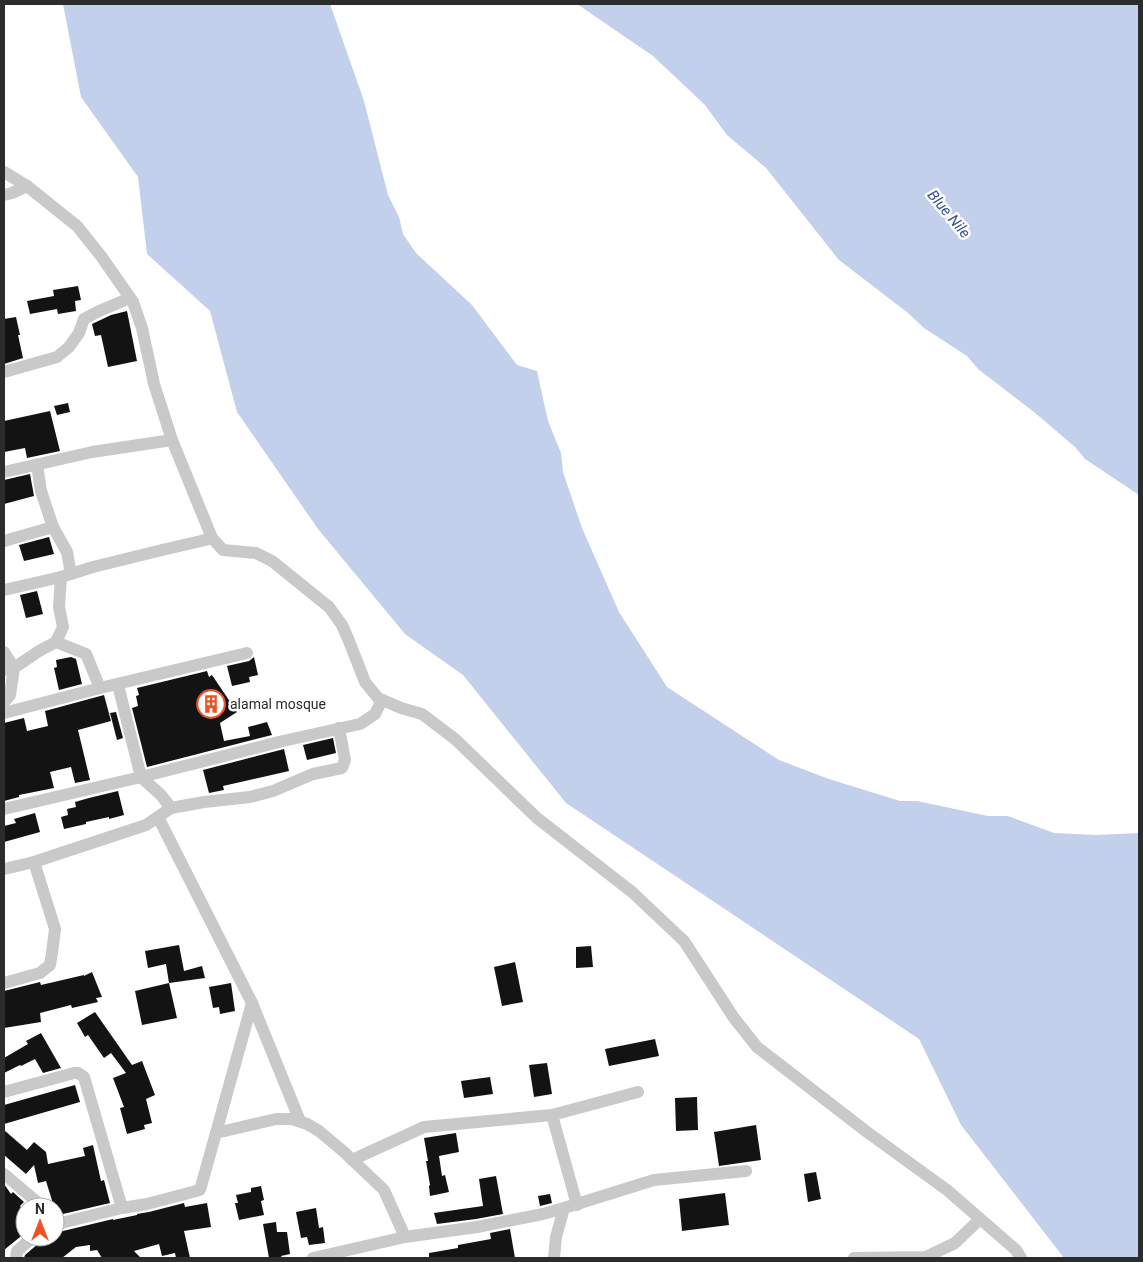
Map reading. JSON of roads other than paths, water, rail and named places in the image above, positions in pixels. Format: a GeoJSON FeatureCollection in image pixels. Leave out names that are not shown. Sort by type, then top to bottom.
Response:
{"type":"FeatureCollection","features":[{"type":"Feature","properties":{"kind":"street"},"geometry":{"type":"LineString","coordinates":[[4,172],[27,186],[77,226],[133,302],[142,328],[154,384],[172,440],[212,538],[223,550],[256,553],[272,561],[330,607],[342,625],[365,682],[378,698],[401,708],[422,714],[449,734],[538,818],[632,892],[684,941],[734,1018],[757,1046],[859,1126],[947,1190],[1016,1250],[1021,1258]]}},
{"type":"Feature","properties":{"kind":"street"},"geometry":{"type":"LineString","coordinates":[[4,195],[27,186]]}},
{"type":"Feature","properties":{"kind":"street"},"geometry":{"type":"LineString","coordinates":[[4,372],[57,357],[69,347],[79,333],[84,319],[130,298]]}},
{"type":"Feature","properties":{"kind":"street"},"geometry":{"type":"LineString","coordinates":[[4,472],[92,452],[172,440]]}},
{"type":"Feature","properties":{"kind":"street"},"geometry":{"type":"LineString","coordinates":[[9,669],[56,642],[63,627],[59,606],[66,576],[67,552],[54,527],[41,491],[37,465]]}},
{"type":"Feature","properties":{"kind":"street"},"geometry":{"type":"LineString","coordinates":[[4,541],[54,527]]}},
{"type":"Feature","properties":{"kind":"street"},"geometry":{"type":"LineString","coordinates":[[4,590],[212,538]]}},
{"type":"Feature","properties":{"kind":"street"},"geometry":{"type":"LineString","coordinates":[[56,642],[86,654],[100,688]]}},
{"type":"Feature","properties":{"kind":"street"},"geometry":{"type":"LineString","coordinates":[[4,652],[9,669],[10,696],[4,702]]}},
{"type":"Feature","properties":{"kind":"street"},"geometry":{"type":"LineString","coordinates":[[4,713],[247,653]]}},
{"type":"Feature","properties":{"kind":"street"},"geometry":{"type":"LineString","coordinates":[[118,685],[141,777],[161,794],[171,808]]}},
{"type":"Feature","properties":{"kind":"street"},"geometry":{"type":"LineString","coordinates":[[4,809],[360,724],[375,714],[382,700]]}},
{"type":"Feature","properties":{"kind":"street"},"geometry":{"type":"LineString","coordinates":[[4,869],[34,862],[146,825],[171,808],[250,797],[273,791],[313,774],[342,768],[345,760],[339,728]]}},
{"type":"Feature","properties":{"kind":"street"},"geometry":{"type":"LineString","coordinates":[[158,817],[252,1003],[300,1121]]}},
{"type":"Feature","properties":{"kind":"street"},"geometry":{"type":"LineString","coordinates":[[4,983],[40,973],[50,965],[55,929],[34,862]]}},
{"type":"Feature","properties":{"kind":"street"},"geometry":{"type":"LineString","coordinates":[[65,1222],[122,1208],[148,1204],[200,1190],[252,1003]]}},
{"type":"Feature","properties":{"kind":"street"},"geometry":{"type":"LineString","coordinates":[[4,1092],[74,1073],[84,1077],[122,1208]]}},
{"type":"Feature","properties":{"kind":"street"},"geometry":{"type":"LineString","coordinates":[[352,1160],[424,1127],[552,1115],[638,1092]]}},
{"type":"Feature","properties":{"kind":"street"},"geometry":{"type":"LineString","coordinates":[[552,1115],[571,1206],[556,1237],[554,1258]]}},
{"type":"Feature","properties":{"kind":"street"},"geometry":{"type":"LineString","coordinates":[[216,1133],[284,1118],[300,1121],[319,1131],[384,1190],[405,1237]]}},
{"type":"Feature","properties":{"kind":"street"},"geometry":{"type":"LineString","coordinates":[[313,1258],[405,1237],[477,1227],[571,1206],[654,1180],[746,1171]]}},
{"type":"Feature","properties":{"kind":"street"},"geometry":{"type":"LineString","coordinates":[[4,1174],[31,1197]]}},
{"type":"Feature","properties":{"kind":"street"},"geometry":{"type":"LineString","coordinates":[[854,1258],[926,1257],[955,1243],[980,1218]]}},
{"type":"Feature","properties":{"kind":"street"},"geometry":{"type":"LineString","coordinates":[[16,1258],[17,1251],[22,1247]]}},
{"type":"Feature","properties":{"kind":"water"},"geometry":{"type":"Polygon","coordinates":[[[63,4],[330,4],[364,101],[388,195],[399,217],[403,234],[416,253],[472,305],[517,365],[537,371],[548,421],[561,453],[563,472],[582,528],[619,612],[667,687],[779,760],[829,779],[900,801],[917,801],[988,816],[1008,816],[1054,833],[1096,835],[1139,833],[1139,1258],[1064,1258],[961,1125],[919,1039],[566,803],[463,675],[405,634],[318,529],[237,412],[210,311],[147,254],[138,177],[81,97],[63,4]]]}},
{"type":"Feature","properties":{"kind":"water","name":"Blue Nile"},"geometry":{"type":"Polygon","coordinates":[[[577,4],[1139,4],[1139,495],[1085,459],[1075,447],[1034,412],[978,369],[967,356],[924,328],[908,313],[839,260],[766,168],[727,135],[705,105],[653,56],[577,4]]]}},
{"type":"Feature","properties":{"kind":"place","name":"alamal mosque"},"geometry":{"type":"Point","coordinates":[211,704]}}]}
